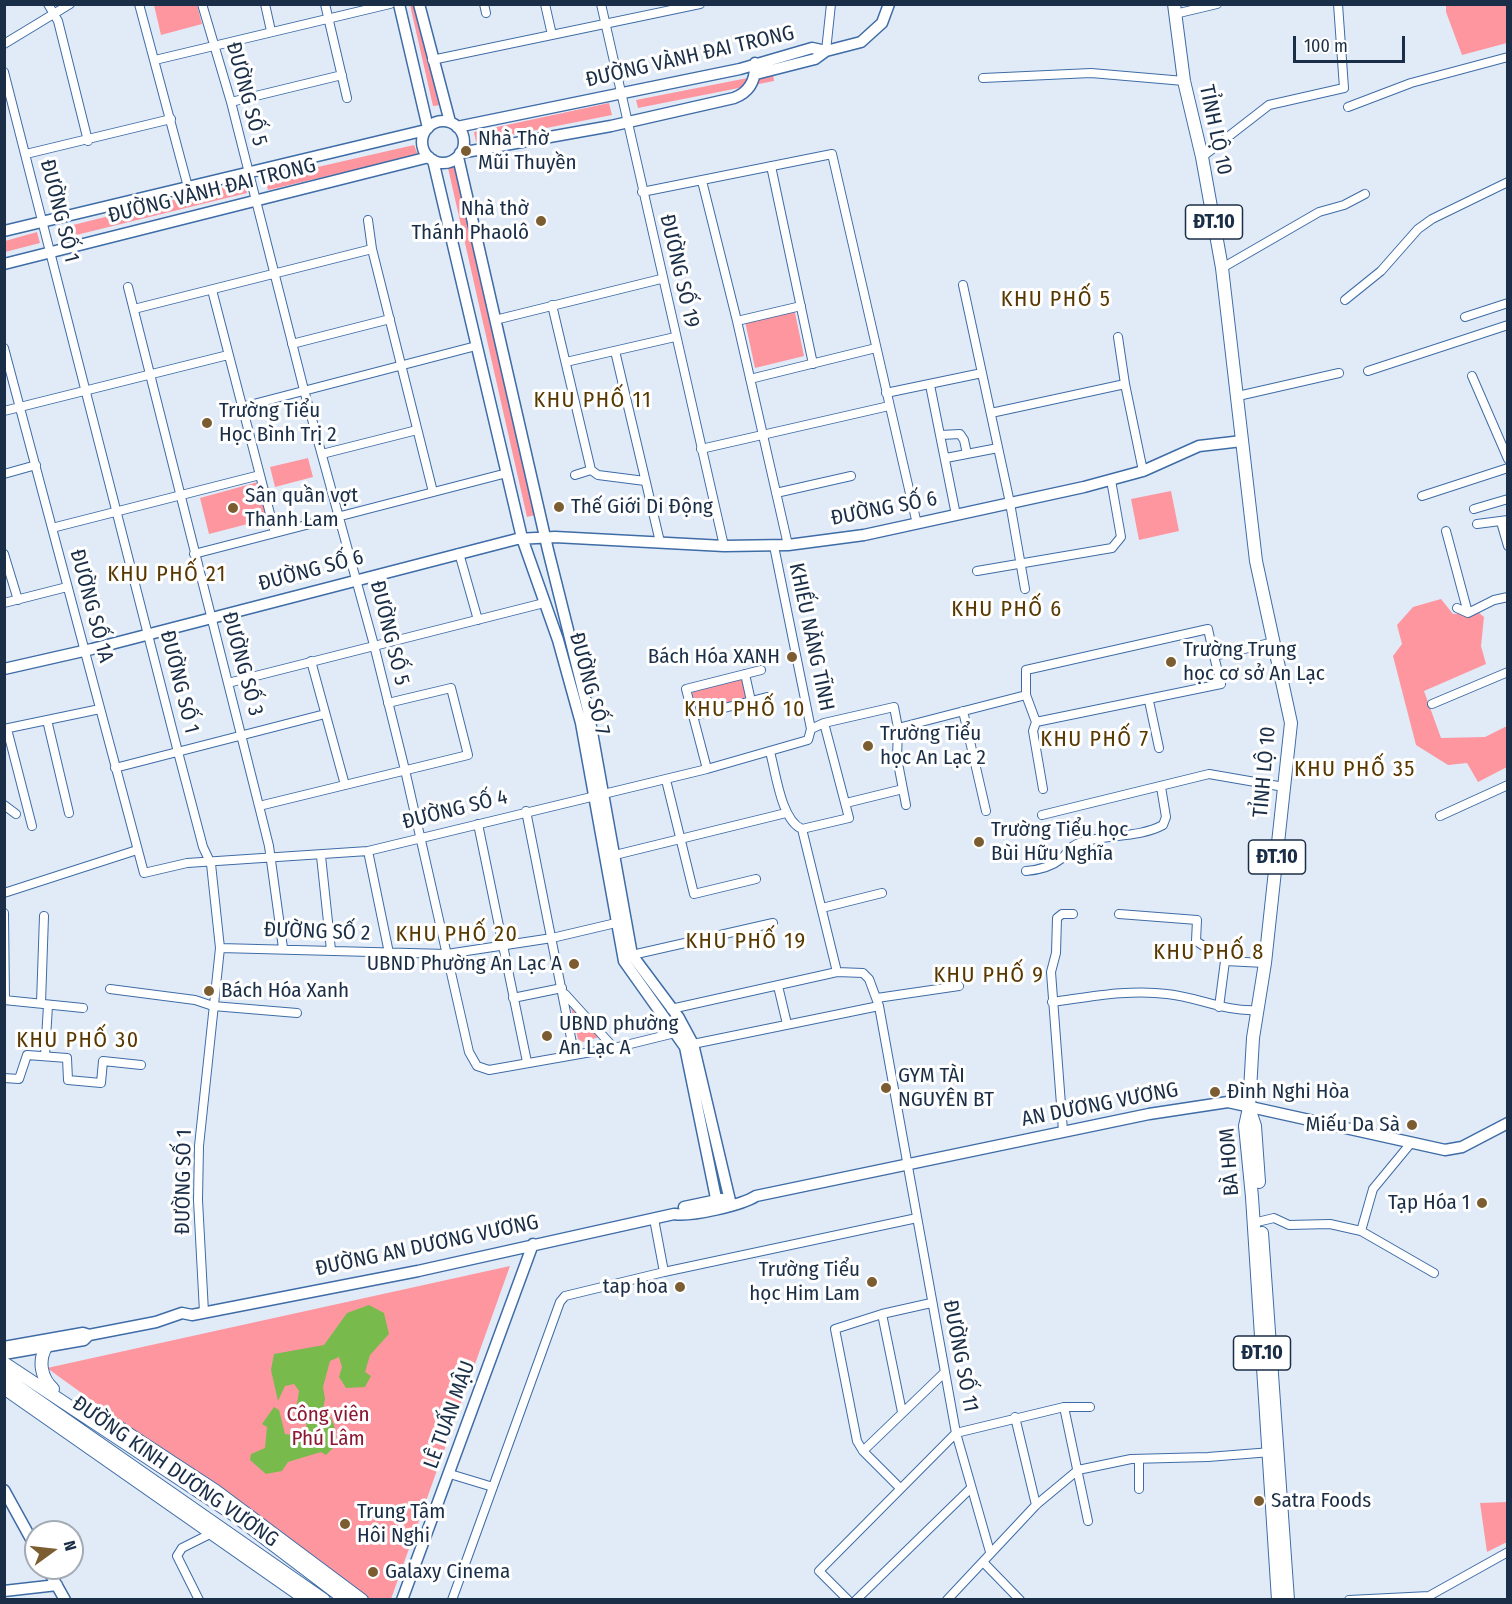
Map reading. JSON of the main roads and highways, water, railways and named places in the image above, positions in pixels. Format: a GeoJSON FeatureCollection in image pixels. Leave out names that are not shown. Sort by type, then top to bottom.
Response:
{"type":"FeatureCollection","features":[{"type":"Feature","properties":{"kind":"main road"},"geometry":{"type":"LineString","coordinates":[[399,4],[427,129],[423,146],[431,159],[446,162],[459,155],[464,140],[454,125],[432,60],[419,4]]}},
{"type":"Feature","properties":{"kind":"main road","name":"ĐƯỜNG VÀNH ĐAI TRONG"},"geometry":{"type":"LineString","coordinates":[[454,125],[740,69],[755,68],[812,48],[826,51],[858,43],[872,33],[885,19],[889,4]]}},
{"type":"Feature","properties":{"kind":"main road","name":"TỈNH LỘ 10"},"geometry":{"type":"LineString","coordinates":[[1175,9],[1184,81],[1202,157],[1222,268],[1256,561],[1291,723],[1264,963],[1253,1038],[1249,1108]]}},
{"type":"Feature","properties":{"kind":"main road","name":"ĐƯỜNG VÀNH ĐAI TRONG"},"geometry":{"type":"LineString","coordinates":[[459,155],[738,97],[748,90],[755,68]]}},
{"type":"Feature","properties":{"kind":"main road"},"geometry":{"type":"LineString","coordinates":[[427,129],[438,122],[454,125]]}},
{"type":"Feature","properties":{"kind":"main road","name":"ĐƯỜNG VÀNH ĐAI TRONG"},"geometry":{"type":"LineString","coordinates":[[4,231],[427,129]]}},
{"type":"Feature","properties":{"kind":"main road","name":"ĐƯỜNG SỐ 7"},"geometry":{"type":"LineString","coordinates":[[459,155],[545,537],[571,634],[620,922],[632,955],[671,1009],[681,1032],[689,1059],[718,1204]]}},
{"type":"Feature","properties":{"kind":"main road","name":"ĐƯỜNG VÀNH ĐAI TRONG"},"geometry":{"type":"LineString","coordinates":[[4,264],[431,159]]}},
{"type":"Feature","properties":{"kind":"main road","name":"ĐƯỜNG SỐ 7"},"geometry":{"type":"LineString","coordinates":[[431,159],[522,538],[558,640],[615,855],[624,961],[693,1044],[730,1201]]}},
{"type":"Feature","properties":{"kind":"main road","name":"ĐƯỜNG SỐ 6"},"geometry":{"type":"LineString","coordinates":[[4,669],[211,619],[357,579],[522,538],[545,537],[724,546],[788,545],[917,524],[1111,480],[1143,471],[1199,446],[1242,441]]}},
{"type":"Feature","properties":{"kind":"main road","name":"AN DƯƠNG VƯƠNG"},"geometry":{"type":"LineString","coordinates":[[907,1164],[1149,1114],[1228,1102],[1445,1150],[1462,1147],[1508,1123]]}},
{"type":"Feature","properties":{"kind":"main road","name":"BÀ HOM"},"geometry":{"type":"LineString","coordinates":[[1249,1108],[1255,1126],[1258,1223],[1274,1451],[1288,1599]]}},
{"type":"Feature","properties":{"kind":"main road","name":"ĐƯỜNG AN DƯƠNG VƯƠNG"},"geometry":{"type":"LineString","coordinates":[[4,1354],[84,1340],[89,1335],[156,1322],[182,1313],[188,1316],[418,1271],[654,1219],[674,1214],[681,1208],[749,1200],[756,1196],[907,1164]]}},
{"type":"Feature","properties":{"kind":"main road","name":"LÊ TUẤN MẬU"},"geometry":{"type":"LineString","coordinates":[[402,1599],[533,1244]]}},
{"type":"Feature","properties":{"kind":"main road","name":"ĐƯỜNG AN DƯƠNG VƯƠNG"},"geometry":{"type":"LineString","coordinates":[[4,1347],[83,1332],[89,1335]]}},
{"type":"Feature","properties":{"kind":"main road"},"geometry":{"type":"LineString","coordinates":[[46,1347],[42,1357],[43,1374],[47,1383],[62,1399]]}},
{"type":"Feature","properties":{"kind":"main road","name":"ĐƯỜNG KINH DƯƠNG VƯƠNG"},"geometry":{"type":"LineString","coordinates":[[4,1363],[62,1399],[234,1515],[341,1595],[362,1599]]}},
{"type":"Feature","properties":{"kind":"main road","name":"ĐƯỜNG KINH DƯƠNG VƯƠNG"},"geometry":{"type":"LineString","coordinates":[[4,1377],[324,1599]]}},
{"type":"Feature","properties":{"kind":"main road","name":"ĐƯỜNG KINH DƯƠNG VƯƠNG"},"geometry":{"type":"LineString","coordinates":[[4,1388],[307,1599]]}},
{"type":"Feature","properties":{"kind":"main road","name":"BÀ HOM"},"geometry":{"type":"LineString","coordinates":[[1274,1451],[1278,1599]]}},
{"type":"Feature","properties":{"kind":"main road"},"geometry":{"type":"LineString","coordinates":[[4,1490],[24,1526]]}},
{"type":"Feature","properties":{"kind":"main road"},"geometry":{"type":"LineString","coordinates":[[54,1580],[65,1599]]}},
{"type":"Feature","properties":{"kind":"main road"},"geometry":{"type":"LineString","coordinates":[[4,1591],[57,1585]]}},
{"type":"Feature","properties":{"kind":"place","name":"Nhà Thờ Mũi Thuyền"},"geometry":{"type":"Point","coordinates":[466,151]}},
{"type":"Feature","properties":{"kind":"place","name":"Nhà thờ Thánh Phaolô"},"geometry":{"type":"Point","coordinates":[541,221]}},
{"type":"Feature","properties":{"kind":"place","name":"Trường Tiểu Học Bình Trị 2"},"geometry":{"type":"Point","coordinates":[207,423]}},
{"type":"Feature","properties":{"kind":"place","name":"Thế Giới Di Động"},"geometry":{"type":"Point","coordinates":[559,507]}},
{"type":"Feature","properties":{"kind":"place","name":"Sân quần vợt Thanh Lam"},"geometry":{"type":"Point","coordinates":[233,508]}},
{"type":"Feature","properties":{"kind":"place","name":"Bách Hóa XANH"},"geometry":{"type":"Point","coordinates":[792,657]}},
{"type":"Feature","properties":{"kind":"place","name":"Trường Trung học cơ sở An Lạc"},"geometry":{"type":"Point","coordinates":[1171,662]}},
{"type":"Feature","properties":{"kind":"place","name":"Trường Tiểu học An Lạc 2"},"geometry":{"type":"Point","coordinates":[868,746]}},
{"type":"Feature","properties":{"kind":"place","name":"Trường Tiểu học Bùi Hữu Nghĩa"},"geometry":{"type":"Point","coordinates":[979,842]}},
{"type":"Feature","properties":{"kind":"place","name":"UBND Phường An Lạc A"},"geometry":{"type":"Point","coordinates":[574,964]}},
{"type":"Feature","properties":{"kind":"place","name":"Bách Hóa Xanh"},"geometry":{"type":"Point","coordinates":[209,991]}},
{"type":"Feature","properties":{"kind":"place","name":"UBND phường An Lạc A"},"geometry":{"type":"Point","coordinates":[547,1036]}},
{"type":"Feature","properties":{"kind":"place","name":"GYM TÀI NGUYÊN BT"},"geometry":{"type":"Point","coordinates":[886,1088]}},
{"type":"Feature","properties":{"kind":"place","name":"Đình Nghi Hòa"},"geometry":{"type":"Point","coordinates":[1215,1092]}},
{"type":"Feature","properties":{"kind":"place","name":"Miếu Da Sà"},"geometry":{"type":"Point","coordinates":[1412,1125]}},
{"type":"Feature","properties":{"kind":"place","name":"Tạp Hóa 1"},"geometry":{"type":"Point","coordinates":[1482,1203]}},
{"type":"Feature","properties":{"kind":"place","name":"Trường Tiểu học Him Lam"},"geometry":{"type":"Point","coordinates":[872,1282]}},
{"type":"Feature","properties":{"kind":"place","name":"tap hoa"},"geometry":{"type":"Point","coordinates":[680,1287]}},
{"type":"Feature","properties":{"kind":"place","name":"Satra Foods"},"geometry":{"type":"Point","coordinates":[1259,1501]}},
{"type":"Feature","properties":{"kind":"place","name":"Trung Tâm Hôi Nghi"},"geometry":{"type":"Point","coordinates":[345,1524]}},
{"type":"Feature","properties":{"kind":"place","name":"Galaxy Cinema"},"geometry":{"type":"Point","coordinates":[373,1572]}},
{"type":"Feature","properties":{"kind":"district","name":"KHU PHỐ 5"},"geometry":{"type":"Point","coordinates":[1056,300]}},
{"type":"Feature","properties":{"kind":"district","name":"KHU PHỐ 11"},"geometry":{"type":"Point","coordinates":[593,401]}},
{"type":"Feature","properties":{"kind":"district","name":"KHU PHỐ 21"},"geometry":{"type":"Point","coordinates":[167,575]}},
{"type":"Feature","properties":{"kind":"district","name":"KHU PHỐ 6"},"geometry":{"type":"Point","coordinates":[1007,610]}},
{"type":"Feature","properties":{"kind":"district","name":"KHU PHỐ 10"},"geometry":{"type":"Point","coordinates":[745,710]}},
{"type":"Feature","properties":{"kind":"district","name":"KHU PHỐ 7"},"geometry":{"type":"Point","coordinates":[1095,740]}},
{"type":"Feature","properties":{"kind":"district","name":"KHU PHỐ 35"},"geometry":{"type":"Point","coordinates":[1355,770]}},
{"type":"Feature","properties":{"kind":"district","name":"KHU PHỐ 20"},"geometry":{"type":"Point","coordinates":[457,935]}},
{"type":"Feature","properties":{"kind":"district","name":"KHU PHỐ 19"},"geometry":{"type":"Point","coordinates":[746,942]}},
{"type":"Feature","properties":{"kind":"district","name":"KHU PHỐ 8"},"geometry":{"type":"Point","coordinates":[1209,953]}},
{"type":"Feature","properties":{"kind":"district","name":"KHU PHỐ 9"},"geometry":{"type":"Point","coordinates":[989,976]}},
{"type":"Feature","properties":{"kind":"district","name":"KHU PHỐ 30"},"geometry":{"type":"Point","coordinates":[78,1041]}},
{"type":"Feature","properties":{"kind":"park label","name":"Công viên Phú Lâm"},"geometry":{"type":"Point","coordinates":[328,1427]}}]}
